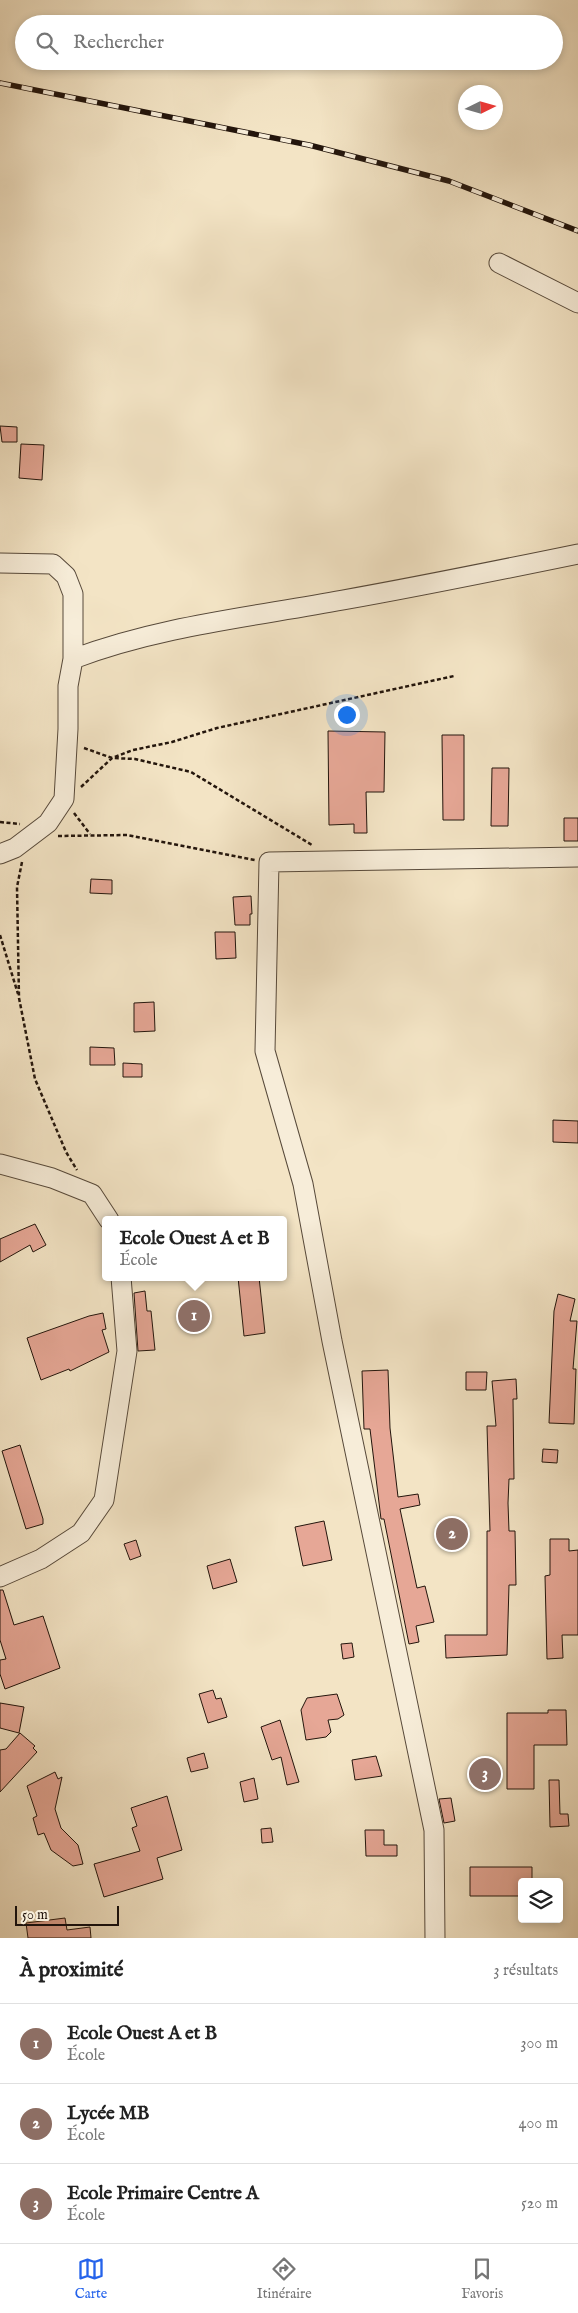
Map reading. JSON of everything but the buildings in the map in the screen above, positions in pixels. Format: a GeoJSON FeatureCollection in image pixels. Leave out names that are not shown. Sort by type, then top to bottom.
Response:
{"type":"FeatureCollection","features":[{"type":"Feature","properties":{"kind":"street"},"geometry":{"type":"LineString","coordinates":[[500,263],[578,303]]}},
{"type":"Feature","properties":{"kind":"street"},"geometry":{"type":"LineString","coordinates":[[73,659],[111,645],[194,625],[342,600],[578,554]]}},
{"type":"Feature","properties":{"kind":"street"},"geometry":{"type":"LineString","coordinates":[[0,563],[53,564],[66,576],[73,594],[73,659],[68,686],[68,730],[64,800],[48,823],[15,848],[0,854]]}},
{"type":"Feature","properties":{"kind":"street"},"geometry":{"type":"LineString","coordinates":[[435,1938],[434,1830],[334,1350],[302,1184],[265,1051],[269,862],[578,857]]}},
{"type":"Feature","properties":{"kind":"street"},"geometry":{"type":"LineString","coordinates":[[0,1164],[52,1178],[92,1194],[107,1216]]}},
{"type":"Feature","properties":{"kind":"street"},"geometry":{"type":"LineString","coordinates":[[0,1576],[41,1559],[81,1533],[104,1500],[126,1351],[121,1281]]}},
{"type":"Feature","properties":{"kind":"path"},"geometry":{"type":"LineString","coordinates":[[90,834],[64,800],[112,758],[217,728],[454,676]]}},
{"type":"Feature","properties":{"kind":"path"},"geometry":{"type":"LineString","coordinates":[[68,730],[82,748],[95,754],[112,758],[135,759],[191,772],[313,845]]}},
{"type":"Feature","properties":{"kind":"path"},"geometry":{"type":"LineString","coordinates":[[53,836],[126,835],[269,862]]}},
{"type":"Feature","properties":{"kind":"path"},"geometry":{"type":"LineString","coordinates":[[19,998],[17,887],[26,840]]}},
{"type":"Feature","properties":{"kind":"path"},"geometry":{"type":"LineString","coordinates":[[0,935],[19,998],[35,1079],[66,1152],[92,1194]]}},
{"type":"Feature","properties":{"kind":"railway"},"geometry":{"type":"LineString","coordinates":[[0,83],[309,145],[449,181],[578,231]]}},
{"type":"Feature","properties":{"kind":"place","name":"Ecole Ouest A et B"},"geometry":{"type":"Point","coordinates":[194,1316]}},
{"type":"Feature","properties":{"kind":"place","name":"Lycée MB"},"geometry":{"type":"Point","coordinates":[452,1534]}},
{"type":"Feature","properties":{"kind":"place","name":"Ecole Primaire Centre A"},"geometry":{"type":"Point","coordinates":[485,1774]}}]}
